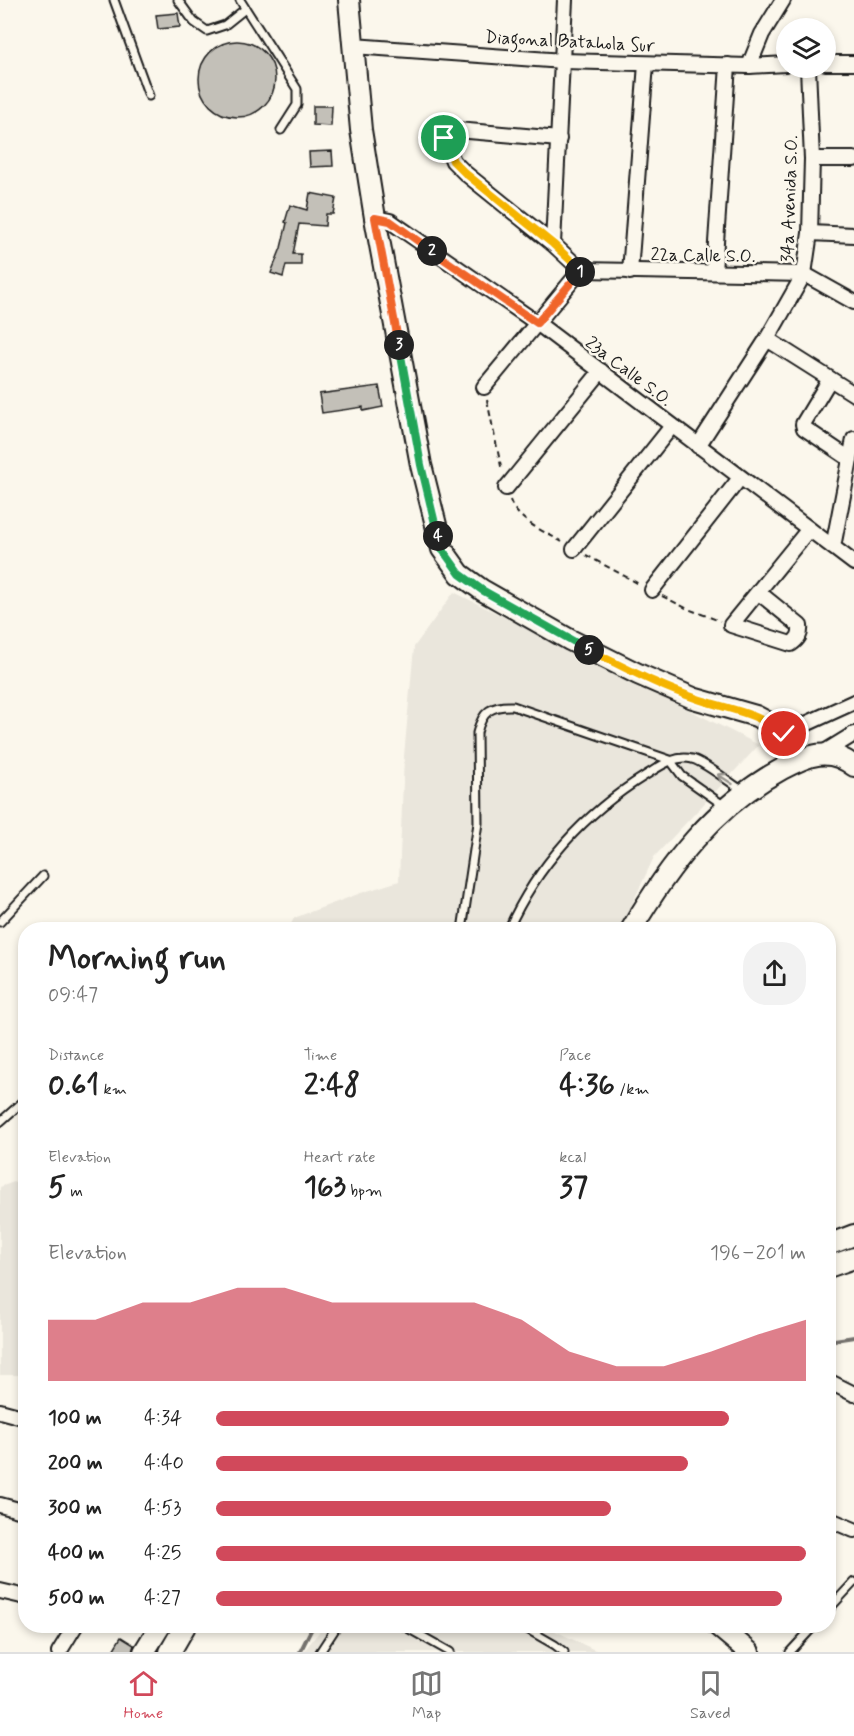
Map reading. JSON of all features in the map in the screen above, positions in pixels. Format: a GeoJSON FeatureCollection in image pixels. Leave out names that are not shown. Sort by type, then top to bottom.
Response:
{"type":"FeatureCollection","features":[{"type":"Feature","properties":{"kind":"street"},"geometry":{"type":"LineString","coordinates":[[349,0],[361,130],[375,218],[421,465],[442,549],[460,574],[482,590],[570,640],[693,698],[756,716],[773,724],[784,734],[799,760]]}},
{"type":"Feature","properties":{"kind":"street"},"geometry":{"type":"LineString","coordinates":[[553,244],[566,0]]}},
{"type":"Feature","properties":{"kind":"street"},"geometry":{"type":"LineString","coordinates":[[749,66],[762,34],[783,0]]}},
{"type":"Feature","properties":{"kind":"street","name":"Diagonal Batahola Sur"},"geometry":{"type":"LineString","coordinates":[[352,46],[563,61],[749,66],[776,65]]}},
{"type":"Feature","properties":{"kind":"street"},"geometry":{"type":"LineString","coordinates":[[630,272],[646,63]]}},
{"type":"Feature","properties":{"kind":"street"},"geometry":{"type":"LineString","coordinates":[[836,63],[854,63]]}},
{"type":"Feature","properties":{"kind":"street"},"geometry":{"type":"LineString","coordinates":[[714,272],[728,65]]}},
{"type":"Feature","properties":{"kind":"street","name":"34a Avenida S.O."},"geometry":{"type":"LineString","coordinates":[[698,446],[767,339],[804,274],[810,232],[812,159],[808,78]]}},
{"type":"Feature","properties":{"kind":"street"},"geometry":{"type":"LineString","coordinates":[[484,387],[581,270],[553,244],[465,173],[453,161],[444,138],[446,133],[457,130],[560,139]]}},
{"type":"Feature","properties":{"kind":"street"},"geometry":{"type":"LineString","coordinates":[[812,159],[854,159]]}},
{"type":"Feature","properties":{"kind":"street","name":"23a Calle S.O."},"geometry":{"type":"LineString","coordinates":[[375,218],[390,221],[537,323],[854,563]]}},
{"type":"Feature","properties":{"kind":"street"},"geometry":{"type":"LineString","coordinates":[[810,232],[854,235]]}},
{"type":"Feature","properties":{"kind":"street","name":"22a Calle S.O."},"geometry":{"type":"LineString","coordinates":[[581,270],[804,274],[854,302]]}},
{"type":"Feature","properties":{"kind":"street"},"geometry":{"type":"LineString","coordinates":[[767,339],[854,394]]}},
{"type":"Feature","properties":{"kind":"street"},"geometry":{"type":"LineString","coordinates":[[506,488],[602,371]]}},
{"type":"Feature","properties":{"kind":"street"},"geometry":{"type":"LineString","coordinates":[[830,379],[803,424],[804,428],[850,459]]}},
{"type":"Feature","properties":{"kind":"street"},"geometry":{"type":"LineString","coordinates":[[574,549],[672,426]]}},
{"type":"Feature","properties":{"kind":"street"},"geometry":{"type":"LineString","coordinates":[[833,546],[854,439]]}},
{"type":"Feature","properties":{"kind":"street"},"geometry":{"type":"LineString","coordinates":[[652,591],[740,478]]}},
{"type":"Feature","properties":{"kind":"street"},"geometry":{"type":"LineString","coordinates":[[758,592],[800,626],[797,640],[791,644],[731,625],[809,529]]}},
{"type":"Feature","properties":{"kind":"street"},"geometry":{"type":"LineString","coordinates":[[784,734],[854,702]]}},
{"type":"Feature","properties":{"kind":"street"},"geometry":{"type":"LineString","coordinates":[[636,922],[675,862],[726,807],[745,792],[799,760],[823,753],[854,734]]}},
{"type":"Feature","properties":{"kind":"street"},"geometry":{"type":"LineString","coordinates":[[823,753],[837,756],[854,766]]}},
{"type":"Feature","properties":{"kind":"street"},"geometry":{"type":"LineString","coordinates":[[836,1242],[854,1235]]}},
{"type":"Feature","properties":{"kind":"street"},"geometry":{"type":"LineString","coordinates":[[836,1266],[854,1258]]}},
{"type":"Feature","properties":{"kind":"street"},"geometry":{"type":"LineString","coordinates":[[836,1270],[854,1271]]}},
{"type":"Feature","properties":{"kind":"street"},"geometry":{"type":"LineString","coordinates":[[836,1385],[854,1394]]}},
{"type":"Feature","properties":{"kind":"street"},"geometry":{"type":"LineString","coordinates":[[0,1411],[18,1416]]}},
{"type":"Feature","properties":{"kind":"street"},"geometry":{"type":"LineString","coordinates":[[0,1505],[18,1510]]}},
{"type":"Feature","properties":{"kind":"street"},"geometry":{"type":"LineString","coordinates":[[836,1522],[854,1530]]}},
{"type":"Feature","properties":{"kind":"street"},"geometry":{"type":"LineString","coordinates":[[0,1591],[18,1595]]}},
{"type":"Feature","properties":{"kind":"street"},"geometry":{"type":"LineString","coordinates":[[59,1652],[71,1633]]}},
{"type":"Feature","properties":{"kind":"street"},"geometry":{"type":"LineString","coordinates":[[144,1652],[156,1633]]}},
{"type":"Feature","properties":{"kind":"street"},"geometry":{"type":"LineString","coordinates":[[170,1652],[181,1633]]}},
{"type":"Feature","properties":{"kind":"street"},"geometry":{"type":"LineString","coordinates":[[726,1633],[749,1652]]}},
{"type":"Feature","properties":{"kind":"lane"},"geometry":{"type":"LineString","coordinates":[[114,0],[149,96]]}},
{"type":"Feature","properties":{"kind":"lane"},"geometry":{"type":"LineString","coordinates":[[178,0],[194,22],[207,31],[225,25],[245,9]]}},
{"type":"Feature","properties":{"kind":"lane"},"geometry":{"type":"LineString","coordinates":[[240,0],[297,89],[297,105],[281,130]]}},
{"type":"Feature","properties":{"kind":"lane"},"geometry":{"type":"LineString","coordinates":[[463,922],[478,823],[477,733],[484,715],[492,708],[499,705],[513,706],[670,760],[692,758],[745,792]]}},
{"type":"Feature","properties":{"kind":"lane"},"geometry":{"type":"LineString","coordinates":[[670,760],[682,776],[726,807]]}},
{"type":"Feature","properties":{"kind":"lane"},"geometry":{"type":"LineString","coordinates":[[512,922],[534,881],[575,831],[599,807],[670,760]]}},
{"type":"Feature","properties":{"kind":"lane"},"geometry":{"type":"LineString","coordinates":[[0,922],[42,876]]}},
{"type":"Feature","properties":{"kind":"lane"},"geometry":{"type":"LineString","coordinates":[[0,1122],[18,1106]]}},
{"type":"Feature","properties":{"kind":"lane"},"geometry":{"type":"LineString","coordinates":[[836,1601],[854,1582]]}},
{"type":"Feature","properties":{"kind":"lane"},"geometry":{"type":"LineString","coordinates":[[320,1652],[332,1633]]}},
{"type":"Feature","properties":{"kind":"lane"},"geometry":{"type":"LineString","coordinates":[[416,1633],[450,1652]]}},
{"type":"Feature","properties":{"kind":"lane"},"geometry":{"type":"LineString","coordinates":[[534,1633],[564,1652]]}},
{"type":"Feature","properties":{"kind":"lane"},"geometry":{"type":"LineString","coordinates":[[790,1652],[808,1633]]}},
{"type":"Feature","properties":{"kind":"shaded area"},"geometry":{"type":"Polygon","coordinates":[[[454,592],[759,745],[654,857],[624,922],[292,922],[294,918],[399,881],[404,756],[414,647],[454,592]]]}},
{"type":"Feature","properties":{"kind":"shaded area"},"geometry":{"type":"Polygon","coordinates":[[[18,1181],[18,1375],[0,1375],[0,1187],[18,1181]]]}},
{"type":"Feature","properties":{"kind":"shaded area"},"geometry":{"type":"Polygon","coordinates":[[[318,1633],[560,1633],[599,1652],[303,1652],[318,1633]]]}},
{"type":"Feature","properties":{"kind":"building"},"geometry":{"type":"Polygon","coordinates":[[[178,13],[180,27],[158,29],[156,15],[178,13]]]}},
{"type":"Feature","properties":{"kind":"building"},"geometry":{"type":"Polygon","coordinates":[[[230,41],[244,41],[258,47],[269,58],[275,72],[272,94],[264,106],[244,117],[230,117],[216,111],[205,100],[199,86],[199,72],[205,58],[216,47],[230,41]]]}},
{"type":"Feature","properties":{"kind":"building"},"geometry":{"type":"Polygon","coordinates":[[[313,106],[332,106],[331,126],[313,125],[313,106]]]}},
{"type":"Feature","properties":{"kind":"building"},"geometry":{"type":"Polygon","coordinates":[[[332,151],[333,166],[310,167],[309,152],[332,151]]]}},
{"type":"Feature","properties":{"kind":"building"},"geometry":{"type":"Polygon","coordinates":[[[310,193],[336,198],[333,214],[326,214],[325,226],[299,224],[293,254],[301,254],[301,265],[286,265],[283,277],[271,273],[281,248],[290,205],[307,210],[310,193]]]}},
{"type":"Feature","properties":{"kind":"building"},"geometry":{"type":"Polygon","coordinates":[[[379,386],[383,407],[363,411],[363,407],[322,413],[319,394],[379,386]]]}},
{"type":"Feature","properties":{"kind":"building"},"geometry":{"type":"Polygon","coordinates":[[[121,1637],[134,1645],[132,1652],[112,1652],[121,1637]]]}},
{"type":"Feature","properties":{"kind":"waterway"},"geometry":{"type":"LineString","coordinates":[[836,1340],[854,1337]]}},
{"type":"Feature","properties":{"kind":"waterway"},"geometry":{"type":"LineString","coordinates":[[300,1652],[310,1633]]}},
{"type":"Feature","properties":{"kind":"route"},"geometry":{"type":"LineString","coordinates":[[444,138],[453,161],[465,173],[553,244],[581,270],[537,323],[390,221],[375,218],[421,465],[442,549],[460,574],[482,590],[570,640],[693,698],[756,716],[773,724],[784,734]]}}]}
